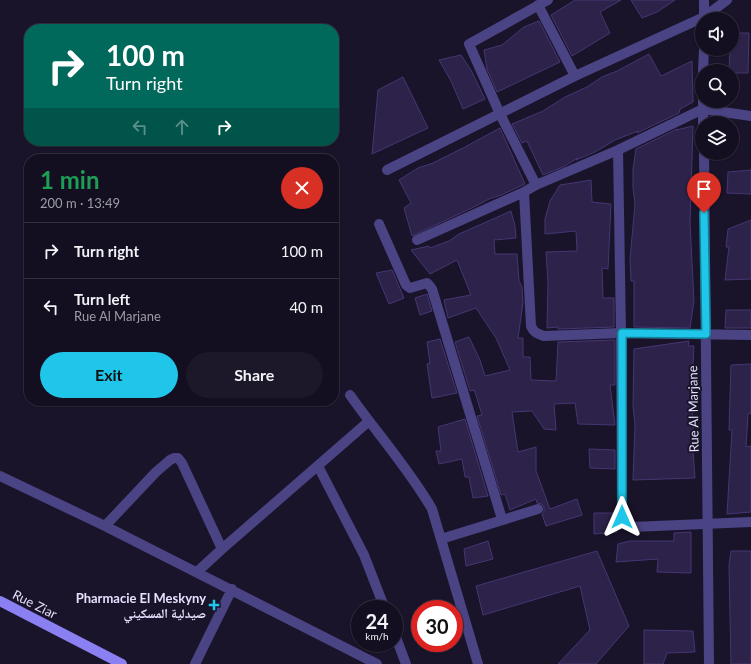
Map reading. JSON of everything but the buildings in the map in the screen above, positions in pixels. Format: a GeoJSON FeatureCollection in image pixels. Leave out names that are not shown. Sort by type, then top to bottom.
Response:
{"type":"FeatureCollection","features":[{"type":"Feature","properties":{"kind":"main road","name":"Rue Ziar"},"geometry":{"type":"LineString","coordinates":[[0,601],[122,664]]}},
{"type":"Feature","properties":{"kind":"street"},"geometry":{"type":"LineString","coordinates":[[536,185],[500,114],[468,44],[548,0]]}},
{"type":"Feature","properties":{"kind":"street"},"geometry":{"type":"LineString","coordinates":[[704,0],[704,12]]}},
{"type":"Feature","properties":{"kind":"street"},"geometry":{"type":"LineString","coordinates":[[712,12],[727,0]]}},
{"type":"Feature","properties":{"kind":"street"},"geometry":{"type":"LineString","coordinates":[[538,6],[574,76]]}},
{"type":"Feature","properties":{"kind":"street"},"geometry":{"type":"LineString","coordinates":[[387,170],[574,76],[695,22]]}},
{"type":"Feature","properties":{"kind":"street"},"geometry":{"type":"LineString","coordinates":[[417,240],[524,192],[536,185],[618,150],[697,108]]}},
{"type":"Feature","properties":{"kind":"street"},"geometry":{"type":"LineString","coordinates":[[716,108],[751,116]]}},
{"type":"Feature","properties":{"kind":"street"},"geometry":{"type":"LineString","coordinates":[[618,150],[622,333],[623,523],[632,527],[751,522]]}},
{"type":"Feature","properties":{"kind":"street","name":"Rue Al Marjane"},"geometry":{"type":"LineString","coordinates":[[704,160],[709,664]]}},
{"type":"Feature","properties":{"kind":"street"},"geometry":{"type":"LineString","coordinates":[[524,192],[531,326],[533,331],[537,334],[544,336],[622,333],[751,335]]}},
{"type":"Feature","properties":{"kind":"street"},"geometry":{"type":"LineString","coordinates":[[379,224],[406,285],[410,288],[430,284],[502,519]]}},
{"type":"Feature","properties":{"kind":"street"},"geometry":{"type":"LineString","coordinates":[[350,395],[368,422],[423,494],[432,509],[478,664]]}},
{"type":"Feature","properties":{"kind":"street"},"geometry":{"type":"LineString","coordinates":[[197,572],[368,422]]}},
{"type":"Feature","properties":{"kind":"street"},"geometry":{"type":"LineString","coordinates":[[105,526],[156,472],[170,460],[178,458],[182,463],[222,549]]}},
{"type":"Feature","properties":{"kind":"street"},"geometry":{"type":"LineString","coordinates":[[318,466],[364,555],[382,600]]}},
{"type":"Feature","properties":{"kind":"street"},"geometry":{"type":"LineString","coordinates":[[0,476],[105,526],[378,664]]}},
{"type":"Feature","properties":{"kind":"street"},"geometry":{"type":"LineString","coordinates":[[441,539],[538,509]]}},
{"type":"Feature","properties":{"kind":"street"},"geometry":{"type":"LineString","coordinates":[[195,664],[232,590]]}},
{"type":"Feature","properties":{"kind":"street"},"geometry":{"type":"LineString","coordinates":[[402,652],[406,664]]}},
{"type":"Feature","properties":{"kind":"place","name":"Pharmacie El Meskyny صيدلية المسكيني"},"geometry":{"type":"Point","coordinates":[214,605]}},
{"type":"Feature","properties":{"kind":"route"},"geometry":{"type":"LineString","coordinates":[[622,517],[622,333],[706,334],[704,213]]}}]}
